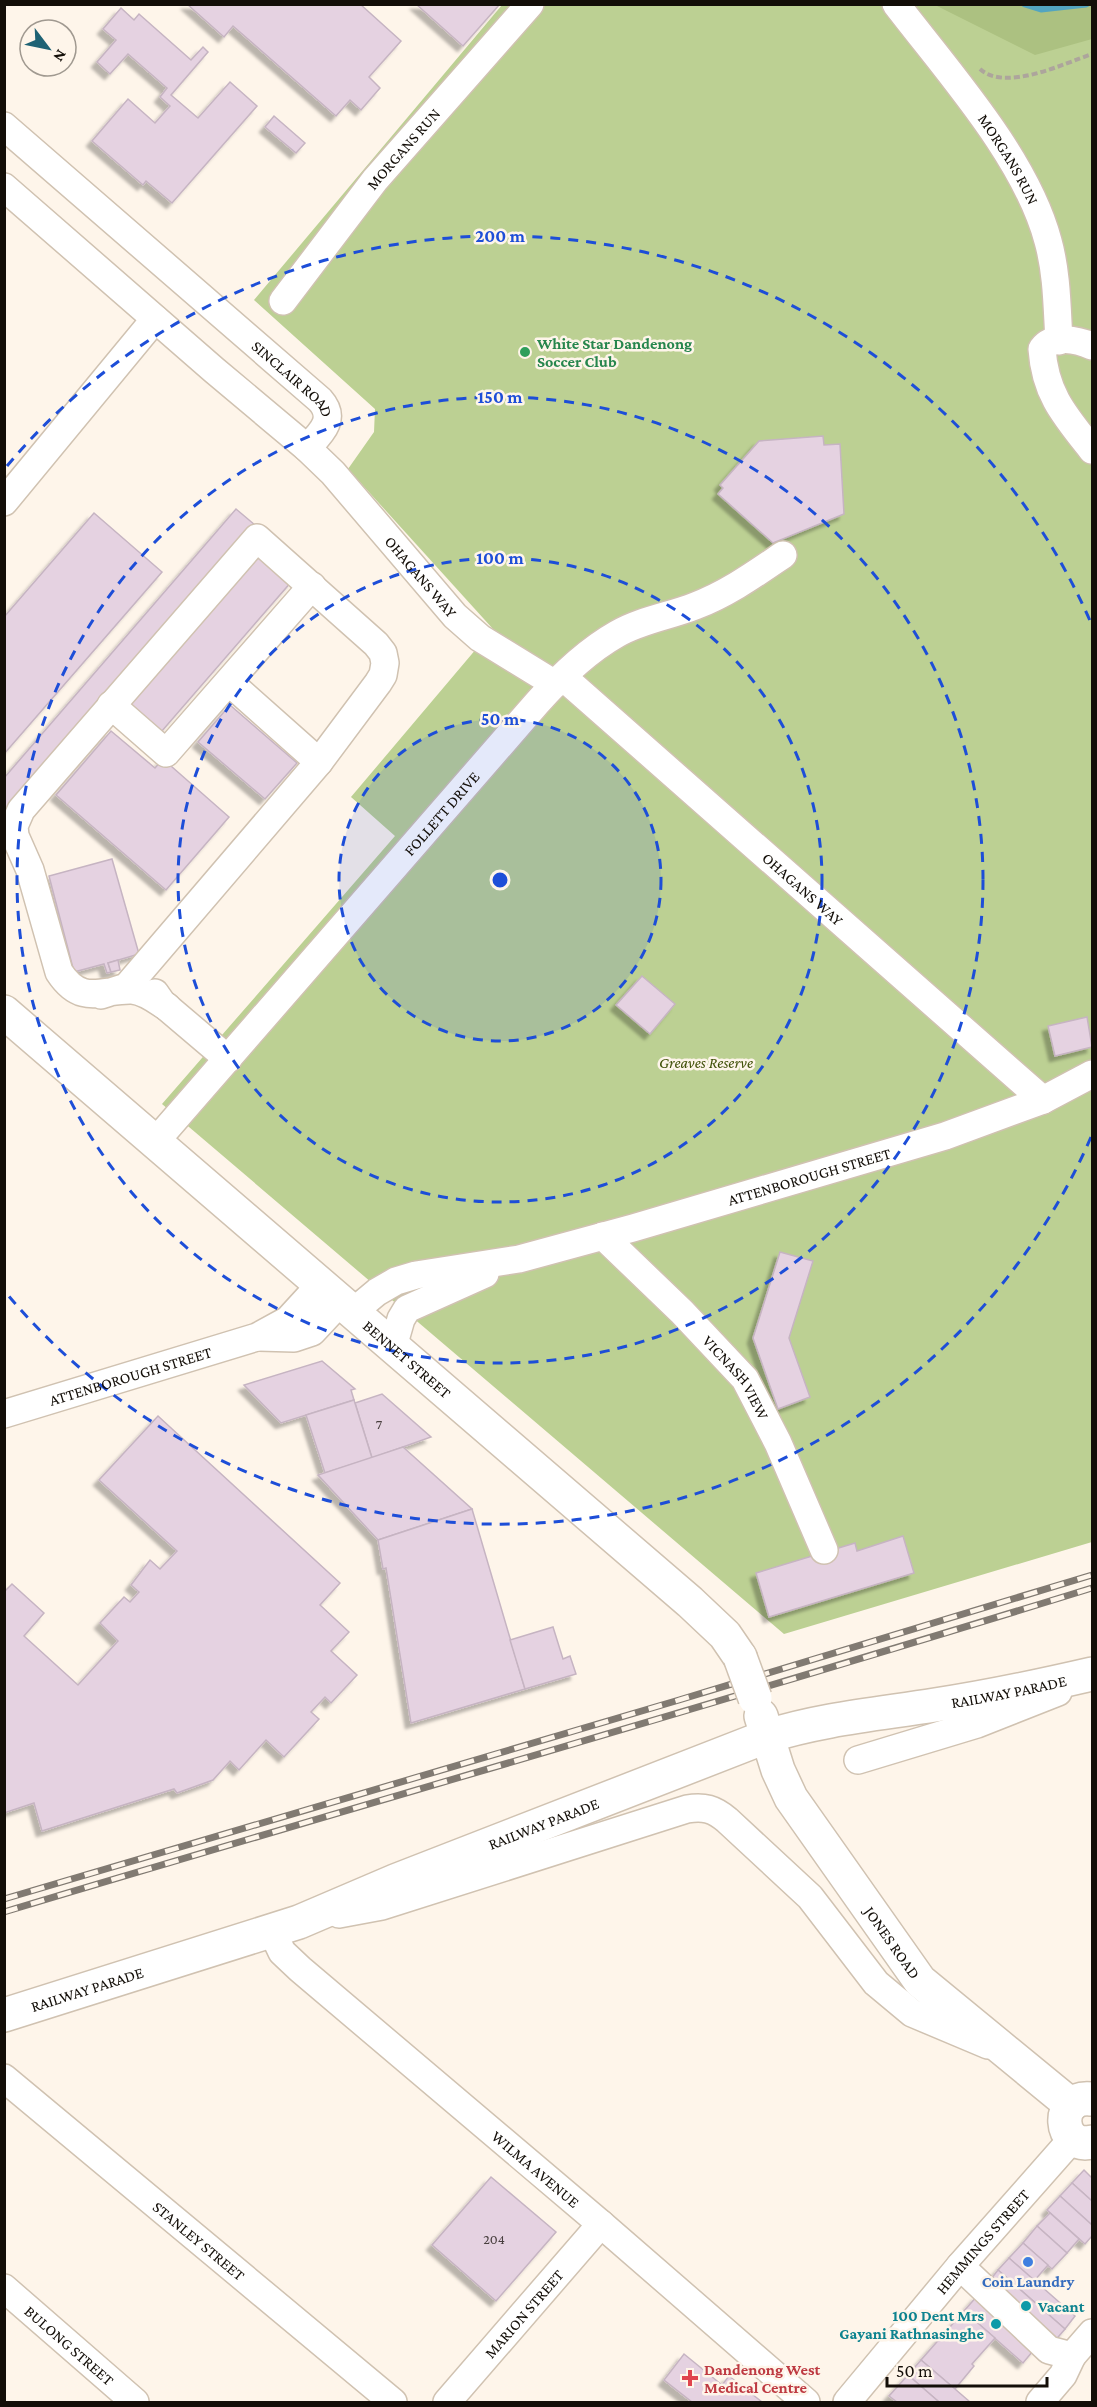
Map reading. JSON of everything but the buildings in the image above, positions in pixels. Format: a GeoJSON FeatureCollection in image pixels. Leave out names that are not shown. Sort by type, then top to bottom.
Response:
{"type":"FeatureCollection","features":[{"type":"Feature","properties":{"kind":"main road","name":"BENNET STREET"},"geometry":{"type":"LineString","coordinates":[[4,1012],[690,1602],[725,1635],[740,1657],[768,1736]]}},
{"type":"Feature","properties":{"kind":"main road","name":"RAILWAY PARADE"},"geometry":{"type":"LineString","coordinates":[[4,2015],[285,1927],[395,1881],[768,1736],[817,1723],[947,1703],[1092,1676]]}},
{"type":"Feature","properties":{"kind":"main road","name":"JONES ROAD"},"geometry":{"type":"LineString","coordinates":[[768,1736],[778,1770],[791,1798],[909,1968],[933,1993],[1003,2051],[1082,2102]]}},
{"type":"Feature","properties":{"kind":"main road"},"geometry":{"type":"LineString","coordinates":[[1082,2102],[1064,2119],[1065,2126],[1083,2140]]}},
{"type":"Feature","properties":{"kind":"street","name":"MORGANS RUN"},"geometry":{"type":"LineString","coordinates":[[283,301],[375,180],[530,4]]}},
{"type":"Feature","properties":{"kind":"street","name":"MORGANS RUN"},"geometry":{"type":"LineString","coordinates":[[896,4],[980,115],[1011,161],[1034,204],[1046,232],[1054,266],[1059,340]]}},
{"type":"Feature","properties":{"kind":"street","name":"SINCLAIR ROAD"},"geometry":{"type":"LineString","coordinates":[[4,126],[323,403],[327,410],[328,422],[307,448],[4,187]]}},
{"type":"Feature","properties":{"kind":"street"},"geometry":{"type":"LineString","coordinates":[[4,502],[155,319]]}},
{"type":"Feature","properties":{"kind":"street"},"geometry":{"type":"LineString","coordinates":[[1092,346],[1076,339],[1059,340],[1046,344],[1042,349],[1049,390],[1092,450]]}},
{"type":"Feature","properties":{"kind":"street","name":"OHAGANS WAY"},"geometry":{"type":"LineString","coordinates":[[307,448],[333,473],[455,616],[480,638],[559,680],[1043,1100]]}},
{"type":"Feature","properties":{"kind":"street"},"geometry":{"type":"LineString","coordinates":[[101,995],[128,986],[160,950],[319,762],[382,675],[385,663],[383,653],[376,644],[257,538],[21,810],[14,826],[15,836],[34,881],[59,972],[68,982],[91,995],[101,995],[134,990],[144,993],[166,1007],[228,1059]]}},
{"type":"Feature","properties":{"kind":"street","name":"FOLLETT DRIVE"},"geometry":{"type":"LineString","coordinates":[[155,1142],[559,680],[615,634],[632,626],[704,603],[783,555]]}},
{"type":"Feature","properties":{"kind":"street"},"geometry":{"type":"LineString","coordinates":[[111,705],[166,753],[312,586]]}},
{"type":"Feature","properties":{"kind":"street"},"geometry":{"type":"LineString","coordinates":[[229,682],[319,762]]}},
{"type":"Feature","properties":{"kind":"street"},"geometry":{"type":"LineString","coordinates":[[160,950],[152,967],[152,983],[156,994],[166,1007]]}},
{"type":"Feature","properties":{"kind":"street","name":"ATTENBOROUGH STREET"},"geometry":{"type":"LineString","coordinates":[[4,1414],[257,1337],[294,1338],[312,1332],[338,1299],[377,1292],[396,1281],[416,1275],[519,1259],[945,1136],[1043,1100],[1092,1074]]}},
{"type":"Feature","properties":{"kind":"street","name":"VICNASH VIEW"},"geometry":{"type":"LineString","coordinates":[[603,1236],[682,1312],[746,1379],[778,1443],[824,1550]]}},
{"type":"Feature","properties":{"kind":"street","name":"ATTENBOROUGH STREET"},"geometry":{"type":"LineString","coordinates":[[393,1347],[401,1319],[410,1307],[519,1259]]}},
{"type":"Feature","properties":{"kind":"street"},"geometry":{"type":"LineString","coordinates":[[858,1760],[986,1721],[1092,1676]]}},
{"type":"Feature","properties":{"kind":"street"},"geometry":{"type":"LineString","coordinates":[[285,1927],[382,1906],[687,1809],[708,1808],[727,1820],[806,1893],[846,1942],[869,1976],[909,2011],[1003,2051]]}},
{"type":"Feature","properties":{"kind":"street","name":"WILMA AVENUE"},"geometry":{"type":"LineString","coordinates":[[285,1927],[282,1952],[292,1962],[601,2224],[806,2403]]}},
{"type":"Feature","properties":{"kind":"street","name":"STANLEY STREET"},"geometry":{"type":"LineString","coordinates":[[4,2078],[393,2403]]}},
{"type":"Feature","properties":{"kind":"street","name":"HEMMINGS STREET"},"geometry":{"type":"LineString","coordinates":[[847,2403],[960,2266],[1083,2140]]}},
{"type":"Feature","properties":{"kind":"street","name":"MARION STREET"},"geometry":{"type":"LineString","coordinates":[[447,2403],[601,2224]]}},
{"type":"Feature","properties":{"kind":"street"},"geometry":{"type":"LineString","coordinates":[[960,2266],[1049,2350],[1072,2356]]}},
{"type":"Feature","properties":{"kind":"street","name":"BULONG STREET"},"geometry":{"type":"LineString","coordinates":[[4,2288],[135,2403]]}},
{"type":"Feature","properties":{"kind":"street"},"geometry":{"type":"LineString","coordinates":[[1040,2403],[1063,2375],[1072,2356],[1092,2333]]}},
{"type":"Feature","properties":{"kind":"path"},"geometry":{"type":"LineString","coordinates":[[972,61],[987,75],[1017,79],[1092,54]]}},
{"type":"Feature","properties":{"kind":"green space","name":"Greaves Reserve"},"geometry":{"type":"Polygon","coordinates":[[[502,5],[1092,5],[1092,1542],[784,1634],[162,1104],[395,836],[351,797],[493,629],[348,469],[374,432],[375,409],[254,300],[502,5]]]}},
{"type":"Feature","properties":{"kind":"green space"},"geometry":{"type":"Polygon","coordinates":[[[935,5],[1092,5],[1092,39],[1035,55],[935,5]]]}},
{"type":"Feature","properties":{"kind":"waterway"},"geometry":{"type":"LineString","coordinates":[[1025,4],[1041,9],[1086,4]]}},
{"type":"Feature","properties":{"kind":"railway"},"geometry":{"type":"LineString","coordinates":[[4,1899],[679,1700],[1092,1575]]}},
{"type":"Feature","properties":{"kind":"railway"},"geometry":{"type":"LineString","coordinates":[[4,1912],[821,1671],[1092,1588]]}},
{"type":"Feature","properties":{"kind":"place","name":"White Star Dandenong Soccer Club"},"geometry":{"type":"Point","coordinates":[525,352]}},
{"type":"Feature","properties":{"kind":"place","name":"Coin Laundry"},"geometry":{"type":"Point","coordinates":[1028,2262]}},
{"type":"Feature","properties":{"kind":"place","name":"Vacant"},"geometry":{"type":"Point","coordinates":[1026,2306]}},
{"type":"Feature","properties":{"kind":"place","name":"100 Dent Mrs Gayani Rathnasinghe"},"geometry":{"type":"Point","coordinates":[996,2324]}},
{"type":"Feature","properties":{"kind":"place","name":"Dandenong West Medical Centre"},"geometry":{"type":"Point","coordinates":[690,2378]}}]}
